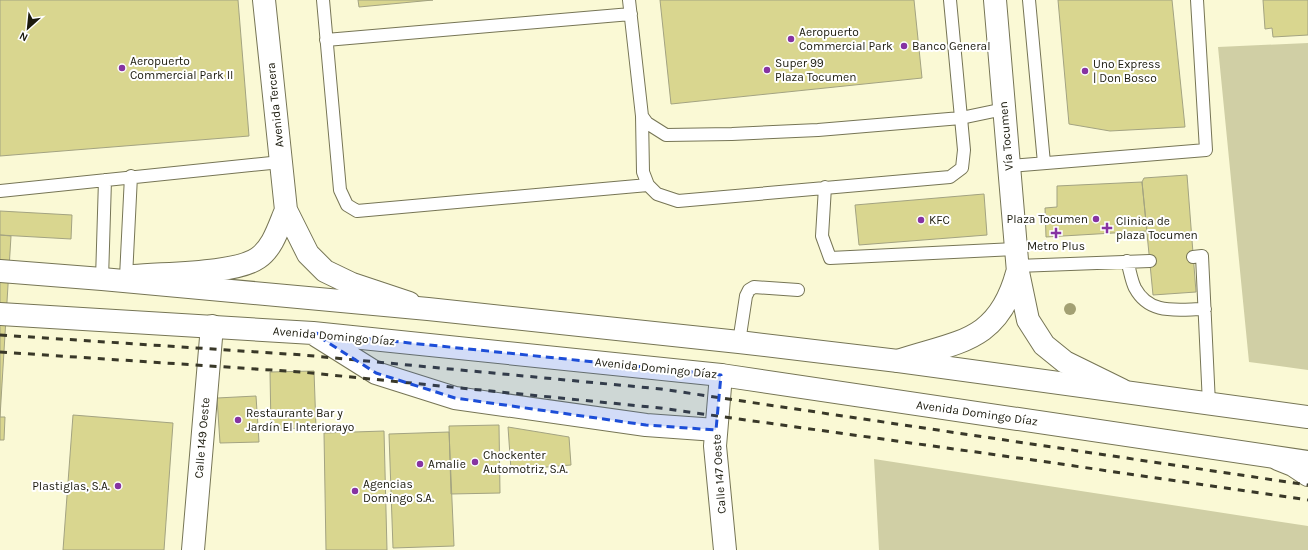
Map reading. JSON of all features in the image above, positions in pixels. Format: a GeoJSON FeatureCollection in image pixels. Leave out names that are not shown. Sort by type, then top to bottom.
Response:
{"type":"FeatureCollection","features":[{"type":"Feature","properties":{"kind":"main road","name":"Avenida Tercera"},"geometry":{"type":"LineString","coordinates":[[264,0],[286,210],[308,254],[325,271],[352,284],[428,308]]}},
{"type":"Feature","properties":{"kind":"main road","name":"Vía Tocumen"},"geometry":{"type":"LineString","coordinates":[[995,0],[1017,262]]}},
{"type":"Feature","properties":{"kind":"main road","name":"Avenida Tercera"},"geometry":{"type":"LineString","coordinates":[[113,278],[237,267],[259,258],[274,240],[286,210]]}},
{"type":"Feature","properties":{"kind":"main road"},"geometry":{"type":"LineString","coordinates":[[898,361],[965,341],[984,330],[995,319],[1012,293],[1017,262]]}},
{"type":"Feature","properties":{"kind":"main road"},"geometry":{"type":"LineString","coordinates":[[1017,262],[1028,320],[1044,345],[1065,362],[1123,391]]}},
{"type":"Feature","properties":{"kind":"main road"},"geometry":{"type":"LineString","coordinates":[[0,271],[113,278],[428,308],[739,342],[898,361],[1308,417]]}},
{"type":"Feature","properties":{"kind":"main road","name":"Avenida Domingo Díaz"},"geometry":{"type":"LineString","coordinates":[[0,314],[313,333],[721,375],[1308,462]]}},
{"type":"Feature","properties":{"kind":"main road","name":"Calle 149 Oeste"},"geometry":{"type":"LineString","coordinates":[[193,550],[212,326]]}},
{"type":"Feature","properties":{"kind":"main road"},"geometry":{"type":"LineString","coordinates":[[313,333],[376,373],[455,398],[646,425],[716,430]]}},
{"type":"Feature","properties":{"kind":"main road","name":"Calle 147 Oeste"},"geometry":{"type":"LineString","coordinates":[[721,375],[715,446],[724,550]]}},
{"type":"Feature","properties":{"kind":"main road"},"geometry":{"type":"LineString","coordinates":[[1274,457],[1293,465],[1308,475]]}},
{"type":"Feature","properties":{"kind":"lane"},"geometry":{"type":"LineString","coordinates":[[323,0],[340,190],[346,205],[357,211],[648,186]]}},
{"type":"Feature","properties":{"kind":"lane"},"geometry":{"type":"LineString","coordinates":[[629,0],[642,116],[643,172],[648,186],[657,194],[678,201],[950,177],[962,168],[964,150],[950,0]]}},
{"type":"Feature","properties":{"kind":"lane"},"geometry":{"type":"LineString","coordinates":[[1029,0],[1044,163]]}},
{"type":"Feature","properties":{"kind":"lane"},"geometry":{"type":"LineString","coordinates":[[1009,166],[1206,150],[1197,0]]}},
{"type":"Feature","properties":{"kind":"lane"},"geometry":{"type":"LineString","coordinates":[[326,40],[631,14]]}},
{"type":"Feature","properties":{"kind":"lane"},"geometry":{"type":"LineString","coordinates":[[642,116],[647,123],[666,135],[818,130],[961,118],[1004,109]]}},
{"type":"Feature","properties":{"kind":"lane"},"geometry":{"type":"LineString","coordinates":[[0,190],[281,162]]}},
{"type":"Feature","properties":{"kind":"lane"},"geometry":{"type":"LineString","coordinates":[[113,278],[131,176]]}},
{"type":"Feature","properties":{"kind":"lane"},"geometry":{"type":"LineString","coordinates":[[105,180],[113,278]]}},
{"type":"Feature","properties":{"kind":"lane"},"geometry":{"type":"LineString","coordinates":[[825,187],[822,236],[830,258],[1017,262],[1150,261]]}},
{"type":"Feature","properties":{"kind":"lane"},"geometry":{"type":"LineString","coordinates":[[1193,257],[1202,256],[1209,404]]}},
{"type":"Feature","properties":{"kind":"lane"},"geometry":{"type":"LineString","coordinates":[[1127,261],[1135,288],[1144,301],[1158,309],[1205,309]]}},
{"type":"Feature","properties":{"kind":"lane"},"geometry":{"type":"LineString","coordinates":[[739,342],[746,296],[749,290],[754,288],[798,290]]}},
{"type":"Feature","properties":{"kind":"highlighted area"},"geometry":{"type":"Polygon","coordinates":[[[313,333],[721,375],[716,430],[646,425],[455,398],[376,373],[313,333]]]}},
{"type":"Feature","properties":{"kind":"green space"},"geometry":{"type":"Polygon","coordinates":[[[1308,43],[1308,370],[1249,362],[1218,47],[1308,43]]]}},
{"type":"Feature","properties":{"kind":"green space"},"geometry":{"type":"Polygon","coordinates":[[[874,459],[1308,526],[1308,550],[879,550],[874,459]]]}},
{"type":"Feature","properties":{"kind":"building","name":"Aeropuerto Commercial Park II"},"geometry":{"type":"Polygon","coordinates":[[[0,0],[238,0],[249,136],[0,156],[0,0]]]}},
{"type":"Feature","properties":{"kind":"building"},"geometry":{"type":"Polygon","coordinates":[[[358,0],[433,0],[359,7],[358,0]]]}},
{"type":"Feature","properties":{"kind":"building","name":"Aeropuerto Commercial Park"},"geometry":{"type":"Polygon","coordinates":[[[660,0],[914,0],[922,78],[671,104],[660,0]]]}},
{"type":"Feature","properties":{"kind":"building"},"geometry":{"type":"Polygon","coordinates":[[[1058,0],[1172,0],[1185,127],[1110,131],[1069,124],[1058,0]]]}},
{"type":"Feature","properties":{"kind":"building"},"geometry":{"type":"Polygon","coordinates":[[[1263,0],[1308,0],[1308,35],[1273,37],[1272,28],[1265,29],[1263,0]]]}},
{"type":"Feature","properties":{"kind":"building"},"geometry":{"type":"Polygon","coordinates":[[[1187,175],[1196,292],[1153,295],[1142,182],[1144,178],[1187,175]]]}},
{"type":"Feature","properties":{"kind":"building","name":"Plaza Tocumen"},"geometry":{"type":"Polygon","coordinates":[[[1142,182],[1147,231],[1046,237],[1045,208],[1057,207],[1057,186],[1142,182]]]}},
{"type":"Feature","properties":{"kind":"building","name":"KFC"},"geometry":{"type":"Polygon","coordinates":[[[984,194],[987,235],[859,245],[855,205],[984,194]]]}},
{"type":"Feature","properties":{"kind":"building"},"geometry":{"type":"Polygon","coordinates":[[[0,211],[72,215],[71,239],[0,235],[0,211]]]}},
{"type":"Feature","properties":{"kind":"building"},"geometry":{"type":"Polygon","coordinates":[[[0,235],[11,236],[0,417],[0,235]]]}},
{"type":"Feature","properties":{"kind":"building"},"geometry":{"type":"Polygon","coordinates":[[[314,371],[316,428],[271,429],[270,372],[314,371]]]}},
{"type":"Feature","properties":{"kind":"building","name":"Restaurante Bar y Jardín El Interiorayo"},"geometry":{"type":"Polygon","coordinates":[[[256,396],[259,442],[220,443],[217,398],[256,396]]]}},
{"type":"Feature","properties":{"kind":"building","name":"Plastiglas, S.A."},"geometry":{"type":"Polygon","coordinates":[[[73,415],[173,423],[164,550],[63,550],[73,415]]]}},
{"type":"Feature","properties":{"kind":"building"},"geometry":{"type":"Polygon","coordinates":[[[0,417],[5,417],[4,440],[0,440],[0,417]]]}},
{"type":"Feature","properties":{"kind":"building","name":"Chockenter Automotriz, S.A."},"geometry":{"type":"Polygon","coordinates":[[[499,425],[500,493],[451,494],[449,426],[499,425]]]}},
{"type":"Feature","properties":{"kind":"building"},"geometry":{"type":"Polygon","coordinates":[[[508,427],[569,437],[571,465],[511,470],[508,427]]]}},
{"type":"Feature","properties":{"kind":"building","name":"Agencias Domingo S.A."},"geometry":{"type":"Polygon","coordinates":[[[384,431],[387,550],[326,550],[324,433],[384,431]]]}},
{"type":"Feature","properties":{"kind":"building","name":"Amalie"},"geometry":{"type":"Polygon","coordinates":[[[449,432],[454,546],[393,548],[389,434],[449,432]]]}},
{"type":"Feature","properties":{"kind":"railway"},"geometry":{"type":"LineString","coordinates":[[0,335],[303,355],[661,389],[1308,485]]}},
{"type":"Feature","properties":{"kind":"railway"},"geometry":{"type":"LineString","coordinates":[[0,352],[301,372],[660,408],[1308,500]]}},
{"type":"Feature","properties":{"kind":"place","name":"Aeropuerto Commercial Park"},"geometry":{"type":"Point","coordinates":[791,39]}},
{"type":"Feature","properties":{"kind":"place","name":"Banco General"},"geometry":{"type":"Point","coordinates":[904,46]}},
{"type":"Feature","properties":{"kind":"place","name":"Aeropuerto Commercial Park II"},"geometry":{"type":"Point","coordinates":[122,68]}},
{"type":"Feature","properties":{"kind":"place","name":"Super 99 Plaza Tocumen"},"geometry":{"type":"Point","coordinates":[767,70]}},
{"type":"Feature","properties":{"kind":"place","name":"Uno Express | Don Bosco"},"geometry":{"type":"Point","coordinates":[1085,71]}},
{"type":"Feature","properties":{"kind":"place","name":"Plaza Tocumen"},"geometry":{"type":"Point","coordinates":[1096,219]}},
{"type":"Feature","properties":{"kind":"place","name":"KFC"},"geometry":{"type":"Point","coordinates":[921,220]}},
{"type":"Feature","properties":{"kind":"place","name":"Clinica de plaza Tocumen"},"geometry":{"type":"Point","coordinates":[1107,228]}},
{"type":"Feature","properties":{"kind":"place","name":"Metro Plus"},"geometry":{"type":"Point","coordinates":[1056,233]}},
{"type":"Feature","properties":{"kind":"place","name":"Restaurante Bar y Jardín El Interiorayo"},"geometry":{"type":"Point","coordinates":[238,420]}},
{"type":"Feature","properties":{"kind":"place","name":"Chockenter Automotriz, S.A."},"geometry":{"type":"Point","coordinates":[475,462]}},
{"type":"Feature","properties":{"kind":"place","name":"Amalie"},"geometry":{"type":"Point","coordinates":[420,464]}},
{"type":"Feature","properties":{"kind":"place","name":"Plastiglas, S.A."},"geometry":{"type":"Point","coordinates":[118,486]}},
{"type":"Feature","properties":{"kind":"place","name":"Agencias Domingo S.A."},"geometry":{"type":"Point","coordinates":[355,491]}}]}
